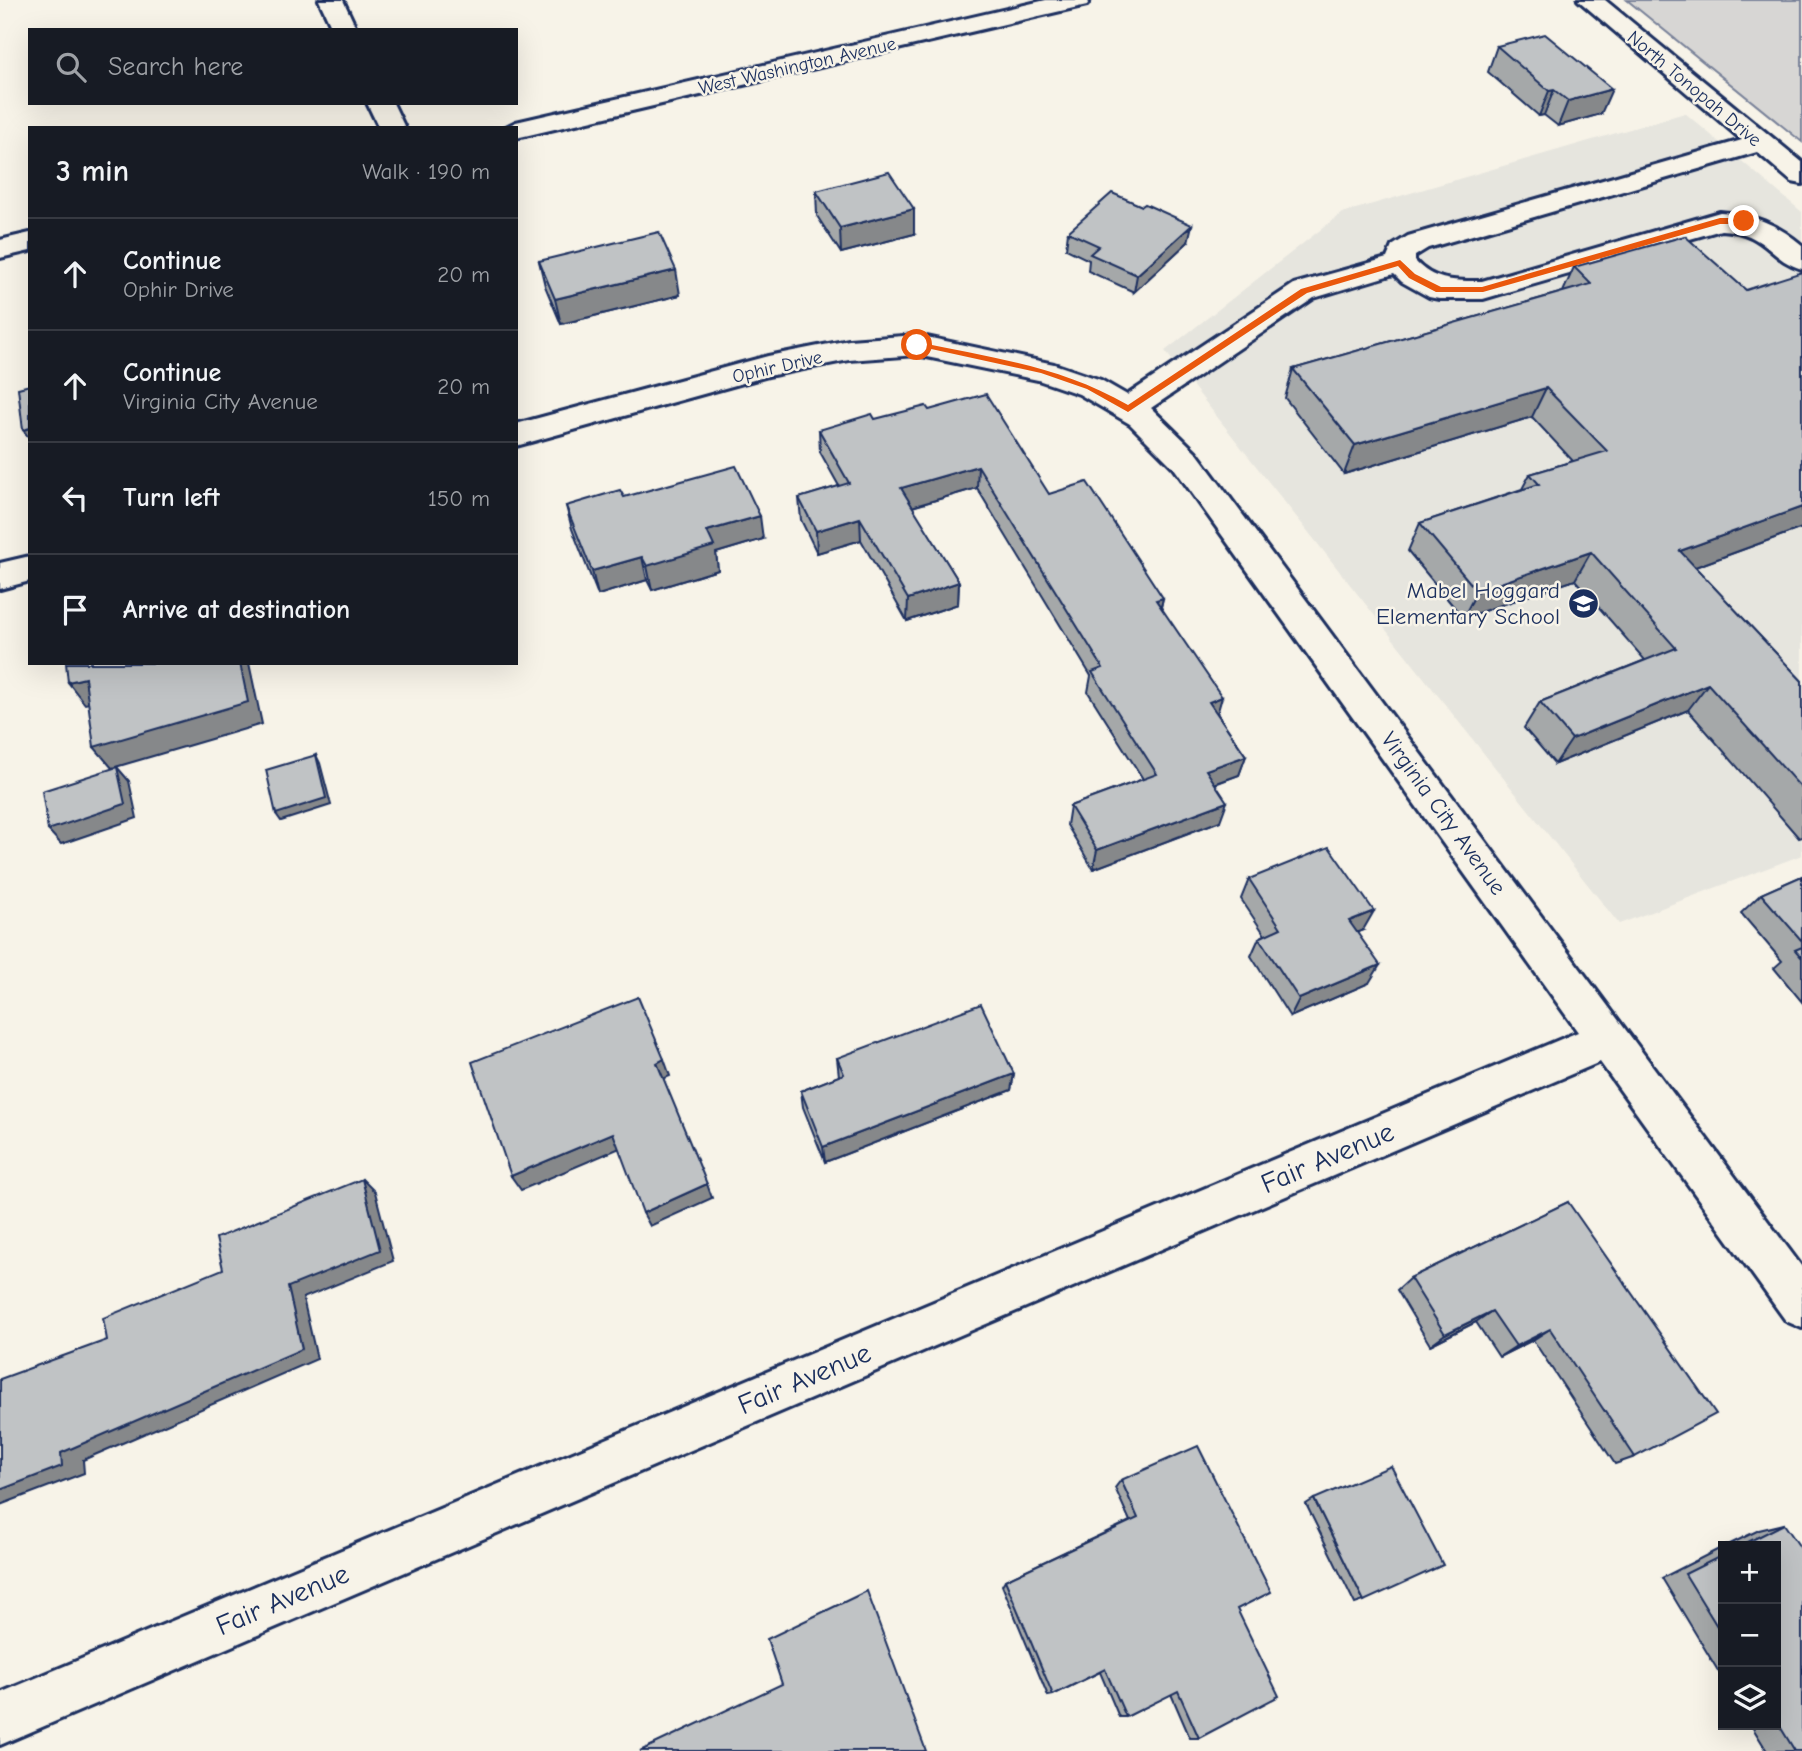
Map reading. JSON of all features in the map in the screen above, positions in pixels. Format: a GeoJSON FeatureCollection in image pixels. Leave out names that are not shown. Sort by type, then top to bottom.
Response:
{"type":"FeatureCollection","features":[{"type":"Feature","properties":{"kind":"street"},"geometry":{"type":"LineString","coordinates":[[331,0],[344,28]]}},
{"type":"Feature","properties":{"kind":"street","name":"West Washington Avenue"},"geometry":{"type":"LineString","coordinates":[[518,130],[1078,0]]}},
{"type":"Feature","properties":{"kind":"street","name":"North Tonopah Drive"},"geometry":{"type":"LineString","coordinates":[[1590,0],[1760,144],[1802,176]]}},
{"type":"Feature","properties":{"kind":"street"},"geometry":{"type":"LineString","coordinates":[[381,105],[392,126]]}},
{"type":"Feature","properties":{"kind":"street"},"geometry":{"type":"LineString","coordinates":[[1400,263],[1402,252],[1418,242],[1760,144]]}},
{"type":"Feature","properties":{"kind":"street"},"geometry":{"type":"LineString","coordinates":[[1400,263],[1412,276],[1439,290],[1483,290],[1720,221],[1744,221],[1768,231],[1802,260]]}},
{"type":"Feature","properties":{"kind":"street"},"geometry":{"type":"LineString","coordinates":[[0,249],[28,242]]}},
{"type":"Feature","properties":{"kind":"street"},"geometry":{"type":"LineString","coordinates":[[1128,409],[1304,291],[1400,263]]}},
{"type":"Feature","properties":{"kind":"street","name":"Ophir Drive"},"geometry":{"type":"LineString","coordinates":[[518,434],[768,366],[849,350],[917,345],[1043,371]]}},
{"type":"Feature","properties":{"kind":"street","name":"Virginia City Avenue"},"geometry":{"type":"LineString","coordinates":[[1043,371],[1090,387],[1141,416],[1185,460],[1802,1305]]}},
{"type":"Feature","properties":{"kind":"street"},"geometry":{"type":"LineString","coordinates":[[0,576],[28,569]]}},
{"type":"Feature","properties":{"kind":"street","name":"Fair Avenue"},"geometry":{"type":"LineString","coordinates":[[0,1718],[1609,1038]]}},
{"type":"Feature","properties":{"kind":"shaded area"},"geometry":{"type":"Polygon","coordinates":[[[1627,0],[1802,0],[1802,142],[1627,0]]]}},
{"type":"Feature","properties":{"kind":"shaded area","name":"Mabel Hoggard Elementary School"},"geometry":{"type":"Polygon","coordinates":[[[1685,113],[1802,212],[1802,855],[1619,924],[1165,351],[1342,213],[1685,113]]]}},
{"type":"Feature","properties":{"kind":"building"},"geometry":{"type":"Polygon","coordinates":[[[1545,34],[1612,89],[1568,101],[1554,90],[1549,91],[1497,46],[1545,34]]]}},
{"type":"Feature","properties":{"kind":"building"},"geometry":{"type":"Polygon","coordinates":[[[889,172],[914,209],[840,228],[816,191],[889,172]]]}},
{"type":"Feature","properties":{"kind":"building"},"geometry":{"type":"Polygon","coordinates":[[[1112,193],[1192,225],[1137,275],[1090,254],[1099,246],[1068,232],[1112,193]]]}},
{"type":"Feature","properties":{"kind":"building"},"geometry":{"type":"Polygon","coordinates":[[[659,232],[676,270],[555,299],[539,261],[659,232]]]}},
{"type":"Feature","properties":{"kind":"building"},"geometry":{"type":"Polygon","coordinates":[[[1685,236],[1746,290],[1802,272],[1802,507],[1680,551],[1802,681],[1802,789],[1708,684],[1572,739],[1540,702],[1676,648],[1591,552],[1477,591],[1420,523],[1539,484],[1530,474],[1607,451],[1546,388],[1355,445],[1293,369],[1591,284],[1574,267],[1685,236]]]}},
{"type":"Feature","properties":{"kind":"building"},"geometry":{"type":"Polygon","coordinates":[[[28,386],[28,429],[23,430],[18,388],[28,386]]]}},
{"type":"Feature","properties":{"kind":"building"},"geometry":{"type":"Polygon","coordinates":[[[986,394],[1049,494],[1087,482],[1163,598],[1156,600],[1222,697],[1209,702],[1246,756],[1206,770],[1227,802],[1097,850],[1070,806],[1157,774],[1092,672],[1103,668],[978,466],[901,488],[959,582],[908,599],[860,518],[816,531],[799,498],[849,483],[819,430],[872,414],[875,419],[926,406],[929,410],[986,394]]]}},
{"type":"Feature","properties":{"kind":"building"},"geometry":{"type":"Polygon","coordinates":[[[736,466],[760,516],[707,531],[714,546],[647,566],[642,557],[592,571],[566,506],[620,490],[624,497],[736,466]]]}},
{"type":"Feature","properties":{"kind":"building"},"geometry":{"type":"Polygon","coordinates":[[[66,665],[240,665],[248,702],[94,747],[85,678],[68,682],[66,665]]]}},
{"type":"Feature","properties":{"kind":"building"},"geometry":{"type":"Polygon","coordinates":[[[316,755],[326,798],[276,814],[266,770],[316,755]]]}},
{"type":"Feature","properties":{"kind":"building"},"geometry":{"type":"Polygon","coordinates":[[[117,767],[125,804],[48,830],[42,791],[117,767]]]}},
{"type":"Feature","properties":{"kind":"building"},"geometry":{"type":"Polygon","coordinates":[[[1329,847],[1374,911],[1349,921],[1380,965],[1299,999],[1259,938],[1281,928],[1249,879],[1329,847]]]}},
{"type":"Feature","properties":{"kind":"building"},"geometry":{"type":"Polygon","coordinates":[[[1802,876],[1802,941],[1761,894],[1802,876]]]}},
{"type":"Feature","properties":{"kind":"building"},"geometry":{"type":"Polygon","coordinates":[[[1802,947],[1802,958],[1795,950],[1802,947]]]}},
{"type":"Feature","properties":{"kind":"building"},"geometry":{"type":"Polygon","coordinates":[[[638,997],[664,1059],[657,1063],[707,1184],[643,1213],[613,1133],[511,1176],[472,1062],[638,997]]]}},
{"type":"Feature","properties":{"kind":"building"},"geometry":{"type":"Polygon","coordinates":[[[981,1004],[1014,1074],[823,1147],[801,1091],[844,1074],[837,1058],[981,1004]]]}},
{"type":"Feature","properties":{"kind":"building"},"geometry":{"type":"Polygon","coordinates":[[[362,1179],[380,1250],[288,1287],[302,1349],[61,1453],[62,1466],[0,1490],[0,1379],[107,1340],[103,1318],[223,1269],[216,1238],[362,1179]]]}},
{"type":"Feature","properties":{"kind":"building"},"geometry":{"type":"Polygon","coordinates":[[[1568,1202],[1716,1414],[1635,1457],[1550,1329],[1516,1346],[1492,1311],[1445,1334],[1410,1278],[1568,1202]]]}},
{"type":"Feature","properties":{"kind":"building"},"geometry":{"type":"Polygon","coordinates":[[[1198,1446],[1271,1592],[1237,1609],[1279,1696],[1199,1738],[1178,1691],[1126,1717],[1105,1669],[1053,1695],[1005,1580],[1138,1518],[1121,1480],[1198,1446]]]}},
{"type":"Feature","properties":{"kind":"building"},"geometry":{"type":"Polygon","coordinates":[[[1391,1466],[1443,1565],[1364,1601],[1314,1499],[1391,1466]]]}},
{"type":"Feature","properties":{"kind":"building"},"geometry":{"type":"Polygon","coordinates":[[[1784,1524],[1802,1550],[1802,1751],[1795,1751],[1781,1728],[1781,1541],[1750,1541],[1784,1524]]]}},
{"type":"Feature","properties":{"kind":"building"},"geometry":{"type":"Polygon","coordinates":[[[1718,1558],[1718,1628],[1685,1574],[1718,1558]]]}},
{"type":"Feature","properties":{"kind":"building"},"geometry":{"type":"Polygon","coordinates":[[[867,1591],[926,1751],[640,1751],[782,1684],[767,1639],[867,1591]]]}},
{"type":"Feature","properties":{"kind":"place","name":"Mabel Hoggard Elementary School"},"geometry":{"type":"Point","coordinates":[1583,603]}},
{"type":"Feature","properties":{"kind":"route"},"geometry":{"type":"LineString","coordinates":[[917,345],[1043,371],[1090,387],[1128,409],[1304,291],[1400,263],[1412,276],[1439,290],[1483,290],[1720,221],[1744,221]]}}]}
